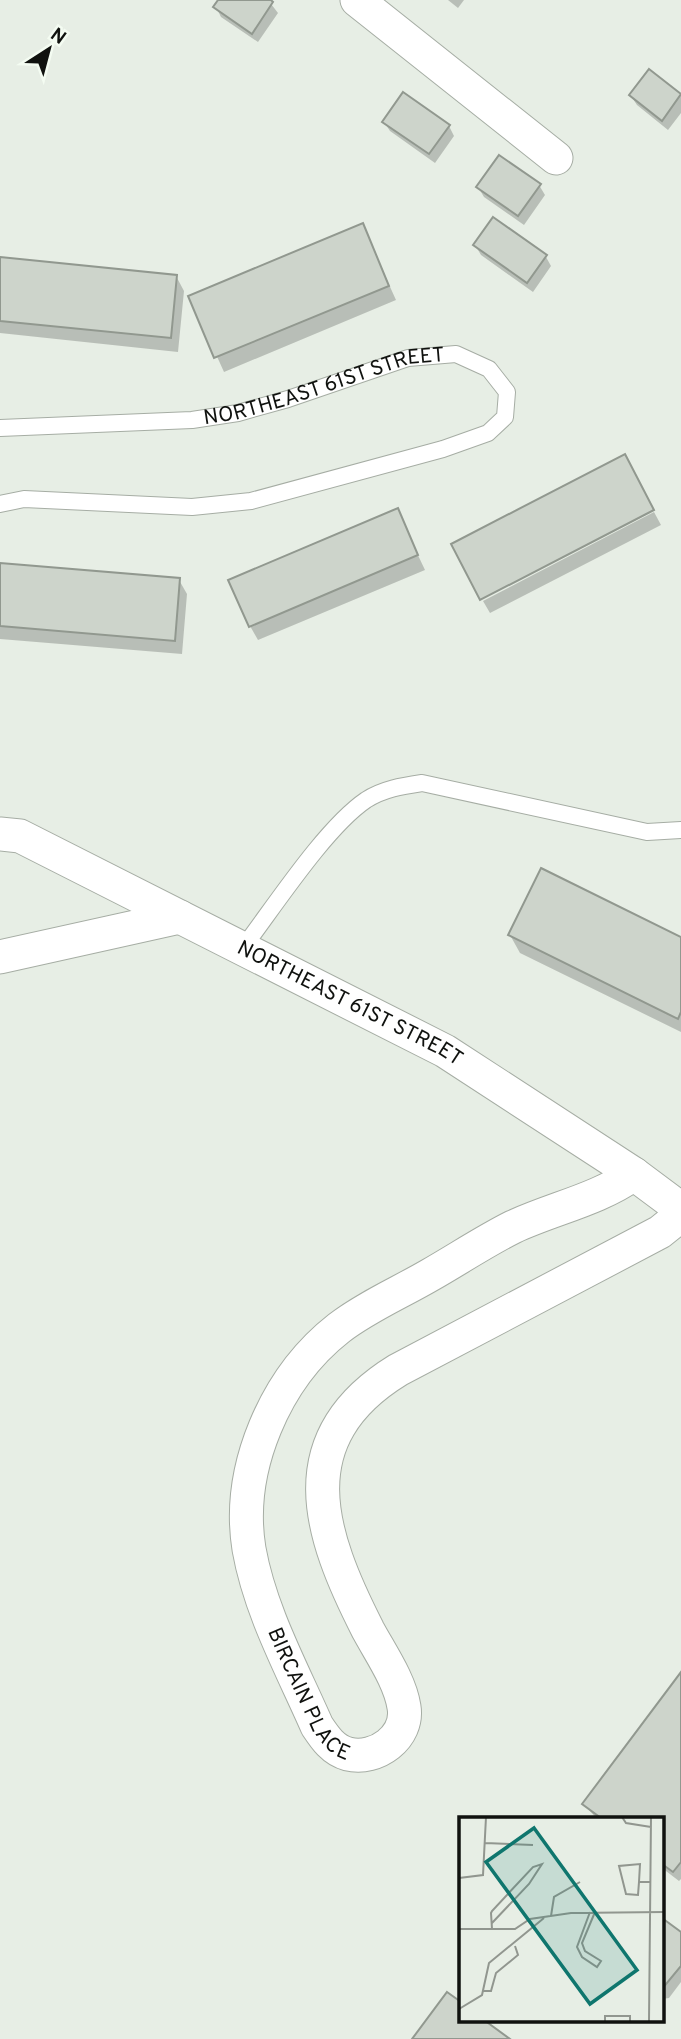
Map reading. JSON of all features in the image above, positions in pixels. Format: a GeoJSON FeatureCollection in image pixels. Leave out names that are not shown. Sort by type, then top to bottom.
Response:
{"type":"FeatureCollection","features":[{"type":"Feature","properties":{"kind":"street"},"geometry":{"type":"LineString","coordinates":[[357,0],[556,158]]}},
{"type":"Feature","properties":{"kind":"street","name":"NORTHEAST 61ST STREET"},"geometry":{"type":"LineString","coordinates":[[0,834],[20,836],[445,1051],[634,1174],[681,1209]]}},
{"type":"Feature","properties":{"kind":"street"},"geometry":{"type":"LineString","coordinates":[[0,957],[180,917]]}},
{"type":"Feature","properties":{"kind":"street","name":"BIRCAIN PLACE"},"geometry":{"type":"LineString","coordinates":[[634,1174],[611,1190],[513,1227],[340,1327],[292,1378],[269,1418],[253,1461],[245,1507],[249,1549],[261,1598],[317,1726],[329,1744],[348,1754],[365,1755],[388,1747],[401,1730],[405,1710],[399,1689],[341,1578],[323,1515],[323,1472],[330,1447],[350,1410],[377,1382],[660,1233],[681,1215]]}},
{"type":"Feature","properties":{"kind":"lane","name":"NORTHEAST 61ST STREET"},"geometry":{"type":"LineString","coordinates":[[0,428],[204,419],[288,399],[408,358],[456,354],[489,369],[508,392],[505,417],[488,433],[443,449],[251,501],[192,507],[24,499],[0,504]]}},
{"type":"Feature","properties":{"kind":"lane"},"geometry":{"type":"LineString","coordinates":[[242,948],[331,833],[366,801],[395,787],[422,783],[647,832],[681,830]]}},
{"type":"Feature","properties":{"kind":"building"},"geometry":{"type":"Polygon","coordinates":[[[218,0],[273,2],[252,34],[213,7],[218,0]]]}},
{"type":"Feature","properties":{"kind":"building"},"geometry":{"type":"Polygon","coordinates":[[[649,69],[681,94],[662,121],[629,95],[649,69]]]}},
{"type":"Feature","properties":{"kind":"building"},"geometry":{"type":"Polygon","coordinates":[[[403,92],[450,125],[429,154],[382,122],[403,92]]]}},
{"type":"Feature","properties":{"kind":"building"},"geometry":{"type":"Polygon","coordinates":[[[499,155],[541,184],[518,216],[476,187],[499,155]]]}},
{"type":"Feature","properties":{"kind":"building"},"geometry":{"type":"Polygon","coordinates":[[[493,217],[547,255],[527,283],[473,245],[493,217]]]}},
{"type":"Feature","properties":{"kind":"building"},"geometry":{"type":"Polygon","coordinates":[[[363,223],[389,286],[214,358],[188,296],[363,223]]]}},
{"type":"Feature","properties":{"kind":"building"},"geometry":{"type":"Polygon","coordinates":[[[0,257],[177,275],[171,338],[0,321],[0,257]]]}},
{"type":"Feature","properties":{"kind":"building"},"geometry":{"type":"Polygon","coordinates":[[[625,454],[654,510],[480,600],[451,544],[625,454]]]}},
{"type":"Feature","properties":{"kind":"building"},"geometry":{"type":"Polygon","coordinates":[[[398,508],[418,555],[249,627],[228,580],[398,508]]]}},
{"type":"Feature","properties":{"kind":"building"},"geometry":{"type":"Polygon","coordinates":[[[0,563],[180,578],[175,641],[0,626],[0,563]]]}},
{"type":"Feature","properties":{"kind":"building"},"geometry":{"type":"Polygon","coordinates":[[[541,868],[681,937],[681,1012],[678,1019],[508,935],[541,868]]]}},
{"type":"Feature","properties":{"kind":"building"},"geometry":{"type":"Polygon","coordinates":[[[681,1672],[681,1862],[673,1872],[664,1865],[664,1817],[600,1817],[582,1804],[681,1672]]]}},
{"type":"Feature","properties":{"kind":"building"},"geometry":{"type":"Polygon","coordinates":[[[664,1919],[681,1932],[681,1966],[664,1987],[664,1919]]]}},
{"type":"Feature","properties":{"kind":"building"},"geometry":{"type":"Polygon","coordinates":[[[447,1992],[459,2001],[459,2022],[487,2022],[510,2039],[412,2039],[447,1992]]]}}]}
